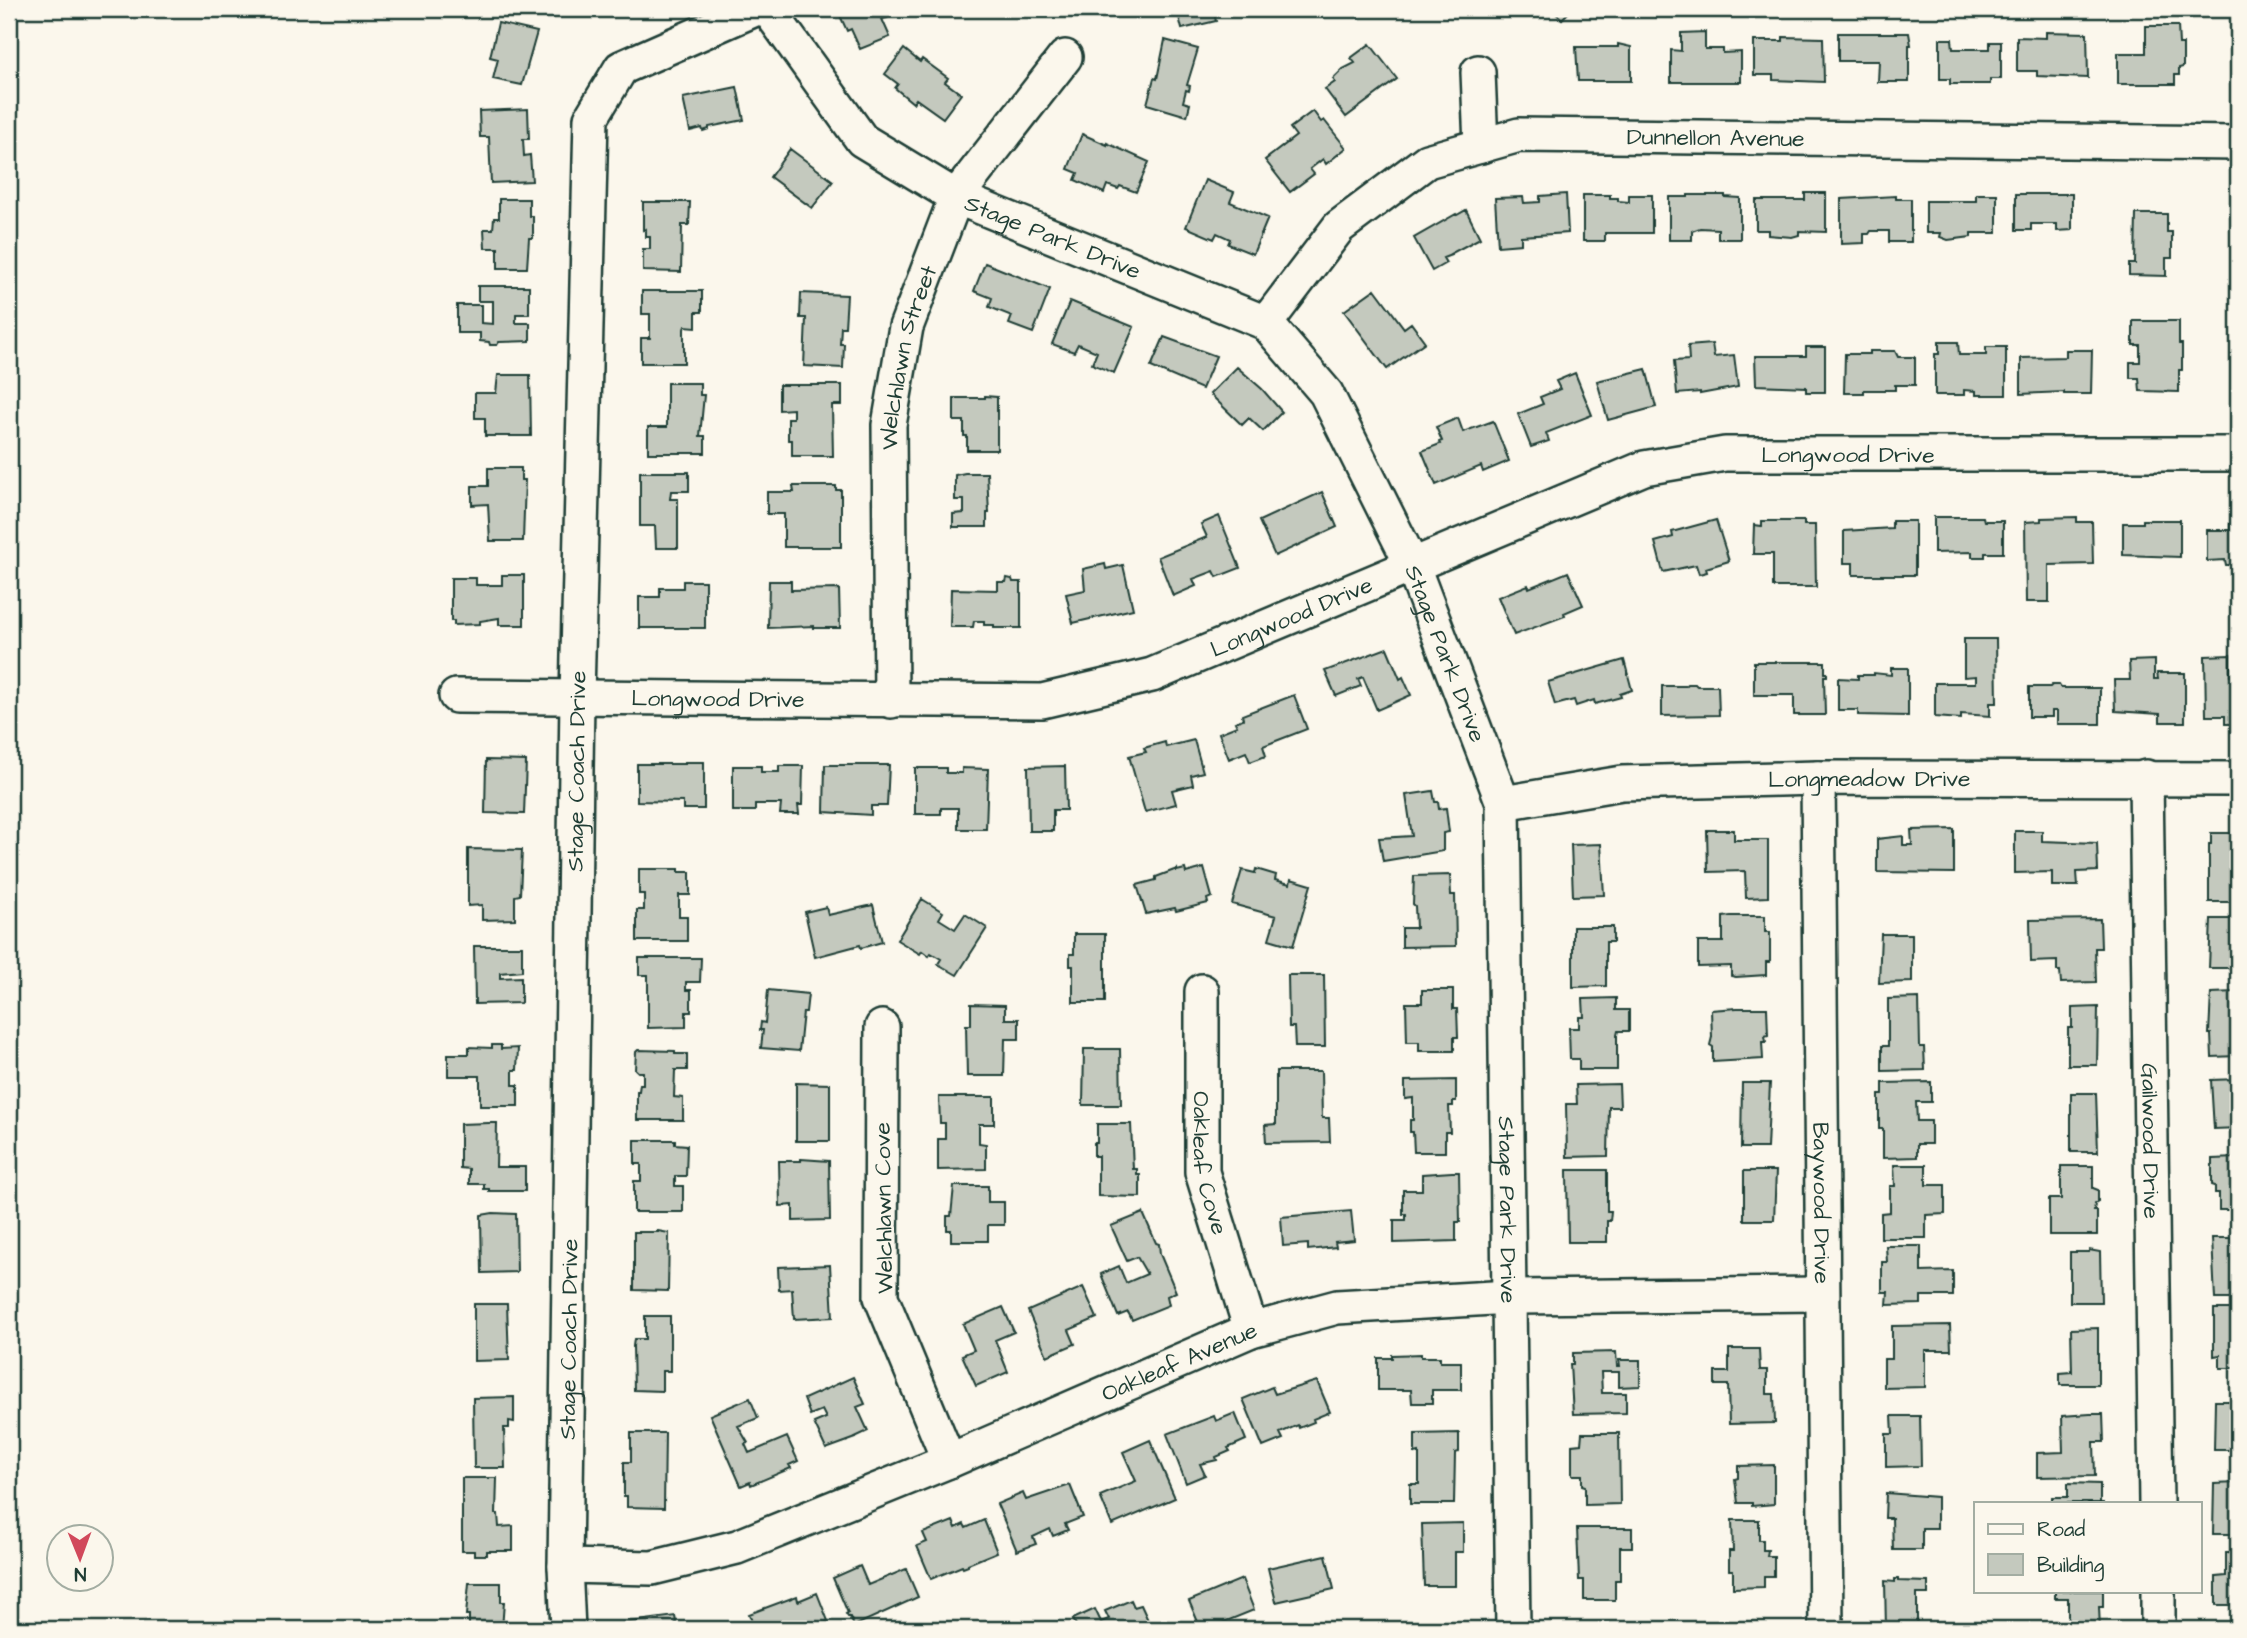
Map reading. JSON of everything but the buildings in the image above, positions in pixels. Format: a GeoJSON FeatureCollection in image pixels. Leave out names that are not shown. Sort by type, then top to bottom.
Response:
{"type":"FeatureCollection","features":[{"type":"Feature","properties":{"kind":"street","name":"Stage Coach Drive"},"geometry":{"type":"LineString","coordinates":[[568,1629],[565,1566],[577,697],[591,118],[621,68],[755,9]]}},
{"type":"Feature","properties":{"kind":"street","name":"Stage Park Drive"},"geometry":{"type":"LineString","coordinates":[[768,9],[862,141],[956,197],[1266,323],[1326,393],[1413,566],[1503,803],[1513,1629]]}},
{"type":"Feature","properties":{"kind":"street","name":"Welchlawn Street"},"geometry":{"type":"LineString","coordinates":[[891,701],[889,425],[906,327],[956,197],[1065,57]]}},
{"type":"Feature","properties":{"kind":"street"},"geometry":{"type":"LineString","coordinates":[[1478,72],[1481,146]]}},
{"type":"Feature","properties":{"kind":"street","name":"Dunnellon Avenue"},"geometry":{"type":"LineString","coordinates":[[1266,323],[1339,227],[1427,162],[1519,135],[2238,142]]}},
{"type":"Feature","properties":{"kind":"street","name":"Longwood Drive"},"geometry":{"type":"LineString","coordinates":[[456,696],[1042,701],[1152,675],[1644,468],[1725,454],[2238,454]]}},
{"type":"Feature","properties":{"kind":"street","name":"Gailwood Drive"},"geometry":{"type":"LineString","coordinates":[[2146,777],[2157,1502]]}},
{"type":"Feature","properties":{"kind":"street","name":"Longmeadow Drive"},"geometry":{"type":"LineString","coordinates":[[1503,803],[1622,783],[1818,778],[2238,779]]}},
{"type":"Feature","properties":{"kind":"street","name":"Baywood Drive"},"geometry":{"type":"LineString","coordinates":[[1818,778],[1826,1629]]}},
{"type":"Feature","properties":{"kind":"street","name":"Oakleaf Cove"},"geometry":{"type":"LineString","coordinates":[[1202,991],[1202,1172],[1251,1330]]}},
{"type":"Feature","properties":{"kind":"street","name":"Welchlawn Cove"},"geometry":{"type":"LineString","coordinates":[[883,1027],[881,1297],[948,1461]]}},
{"type":"Feature","properties":{"kind":"street","name":"Oakleaf Avenue"},"geometry":{"type":"LineString","coordinates":[[565,1566],[652,1568],[737,1547],[948,1461],[1251,1330],[1337,1307],[1510,1297],[1822,1294]]}},
{"type":"Feature","properties":{"kind":"street"},"geometry":{"type":"LineString","coordinates":[[2158,1592],[2158,1629]]}}]}
